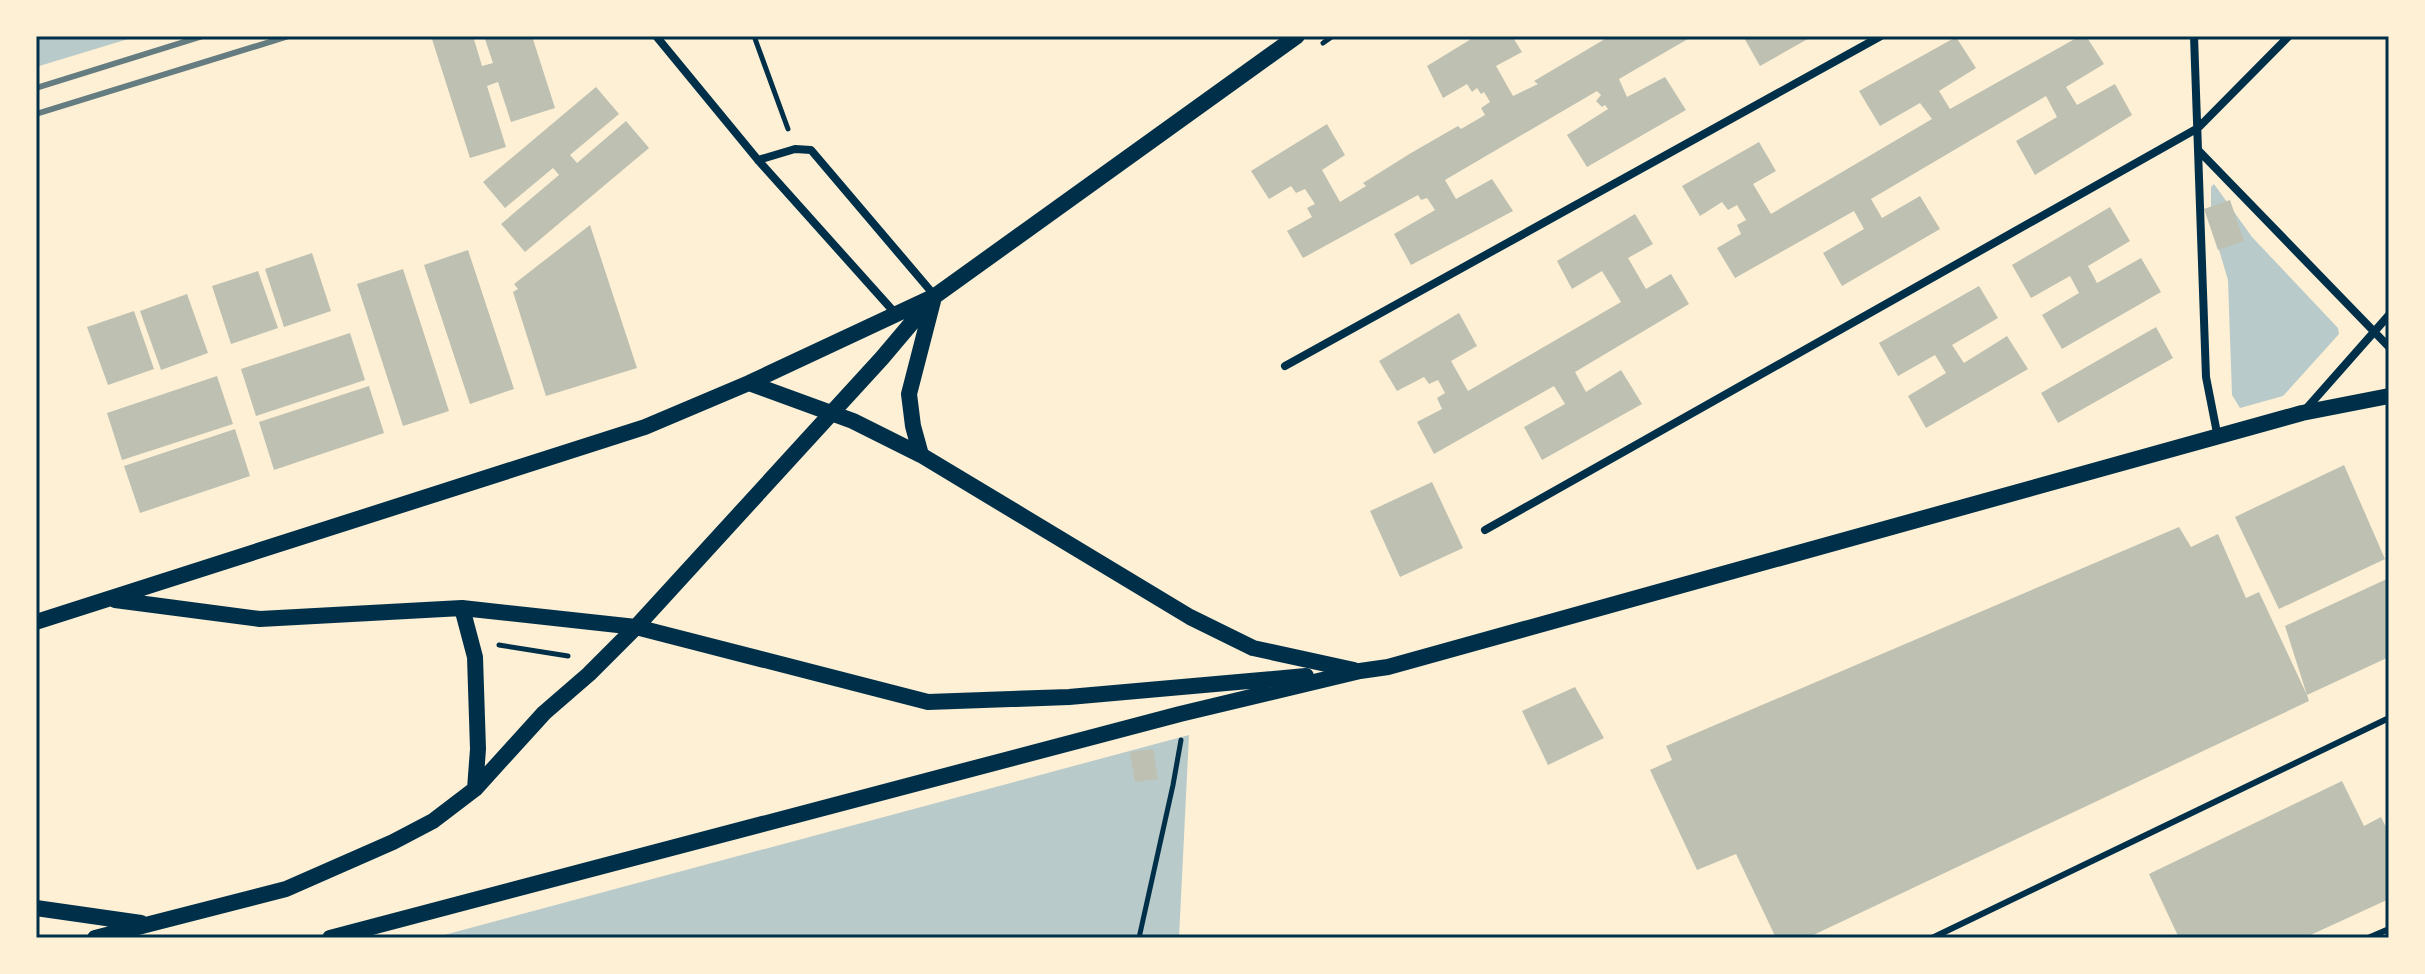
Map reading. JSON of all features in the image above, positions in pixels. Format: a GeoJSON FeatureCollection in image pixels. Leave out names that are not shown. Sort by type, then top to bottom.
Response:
{"type":"FeatureCollection","features":[{"type":"Feature","properties":{"kind":"main road"},"geometry":{"type":"LineString","coordinates":[[36,622],[645,427],[749,383],[935,296],[1297,36]]}},
{"type":"Feature","properties":{"kind":"main road"},"geometry":{"type":"LineString","coordinates":[[95,938],[286,889],[433,821],[475,789],[544,713],[636,627],[935,296]]}},
{"type":"Feature","properties":{"kind":"main road"},"geometry":{"type":"LineString","coordinates":[[921,455],[909,394],[935,296]]}},
{"type":"Feature","properties":{"kind":"main road"},"geometry":{"type":"LineString","coordinates":[[749,383],[872,429],[921,455],[1190,617],[1253,648],[1360,671]]}},
{"type":"Feature","properties":{"kind":"main road"},"geometry":{"type":"LineString","coordinates":[[108,599],[260,619],[462,608],[636,627],[928,702],[1069,697],[1388,667],[2302,413],[2389,396]]}},
{"type":"Feature","properties":{"kind":"main road"},"geometry":{"type":"LineString","coordinates":[[462,608],[475,657],[478,749],[475,789]]}},
{"type":"Feature","properties":{"kind":"main road"},"geometry":{"type":"LineString","coordinates":[[330,938],[1180,714],[1360,671]]}},
{"type":"Feature","properties":{"kind":"main road"},"geometry":{"type":"LineString","coordinates":[[36,908],[148,924]]}},
{"type":"Feature","properties":{"kind":"street"},"geometry":{"type":"LineString","coordinates":[[656,36],[758,160],[895,313]]}},
{"type":"Feature","properties":{"kind":"street"},"geometry":{"type":"LineString","coordinates":[[1285,366],[1881,36]]}},
{"type":"Feature","properties":{"kind":"street"},"geometry":{"type":"LineString","coordinates":[[2194,36],[2206,377],[2218,438]]}},
{"type":"Feature","properties":{"kind":"street"},"geometry":{"type":"LineString","coordinates":[[1485,530],[2198,128],[2289,36]]}},
{"type":"Feature","properties":{"kind":"street"},"geometry":{"type":"LineString","coordinates":[[758,160],[795,149],[811,150],[935,296]]}},
{"type":"Feature","properties":{"kind":"street"},"geometry":{"type":"LineString","coordinates":[[2199,151],[2389,347]]}},
{"type":"Feature","properties":{"kind":"street"},"geometry":{"type":"LineString","coordinates":[[2302,413],[2389,315]]}},
{"type":"Feature","properties":{"kind":"lane"},"geometry":{"type":"LineString","coordinates":[[1932,938],[2389,718]]}},
{"type":"Feature","properties":{"kind":"lane"},"geometry":{"type":"LineString","coordinates":[[2368,938],[2389,929]]}},
{"type":"Feature","properties":{"kind":"path"},"geometry":{"type":"LineString","coordinates":[[754,36],[795,149]]}},
{"type":"Feature","properties":{"kind":"path"},"geometry":{"type":"LineString","coordinates":[[469,640],[602,661]]}},
{"type":"Feature","properties":{"kind":"path"},"geometry":{"type":"LineString","coordinates":[[1139,938],[1181,747],[1180,714]]}},
{"type":"Feature","properties":{"kind":"shaded area"},"geometry":{"type":"Polygon","coordinates":[[[36,36],[138,36],[36,67],[36,36]]]}},
{"type":"Feature","properties":{"kind":"shaded area"},"geometry":{"type":"Polygon","coordinates":[[[2214,184],[2252,237],[2338,328],[2339,334],[2283,396],[2240,408],[2232,395],[2228,280],[2211,223],[2211,187],[2214,184]]]}},
{"type":"Feature","properties":{"kind":"shaded area"},"geometry":{"type":"Polygon","coordinates":[[[1189,735],[1179,938],[433,938],[1189,735]]]}},
{"type":"Feature","properties":{"kind":"building"},"geometry":{"type":"Polygon","coordinates":[[[431,36],[473,36],[482,66],[493,63],[484,36],[532,36],[555,108],[511,122],[498,82],[487,86],[506,147],[470,158],[431,36]]]}},
{"type":"Feature","properties":{"kind":"building"},"geometry":{"type":"Polygon","coordinates":[[[1476,36],[1512,36],[1522,52],[1496,66],[1513,96],[1538,84],[1534,81],[1610,36],[1693,36],[1619,79],[1627,97],[1665,77],[1686,110],[1587,167],[1567,135],[1608,109],[1596,101],[1601,95],[1597,91],[1445,180],[1456,199],[1492,179],[1513,211],[1411,265],[1394,234],[1435,210],[1427,198],[1421,200],[1418,195],[1303,258],[1287,231],[1312,217],[1307,208],[1315,204],[1305,189],[1296,193],[1291,186],[1269,199],[1251,171],[1327,124],[1345,155],[1322,170],[1340,202],[1366,186],[1363,183],[1411,153],[1458,126],[1461,129],[1485,115],[1481,108],[1490,102],[1484,92],[1481,94],[1477,88],[1472,92],[1467,84],[1443,98],[1427,66],[1476,36]]]}},
{"type":"Feature","properties":{"kind":"building"},"geometry":{"type":"Polygon","coordinates":[[[1743,36],[1813,36],[1760,66],[1743,36]]]}},
{"type":"Feature","properties":{"kind":"building"},"geometry":{"type":"Polygon","coordinates":[[[2080,36],[2086,36],[2104,64],[2066,87],[2077,105],[2115,84],[2132,115],[2035,175],[2016,141],[2057,117],[2046,96],[1871,199],[1882,218],[1920,196],[1940,229],[1842,286],[1823,253],[1864,229],[1854,211],[1735,278],[1717,248],[1741,234],[1737,225],[1746,220],[1737,205],[1728,210],[1722,202],[1700,216],[1682,186],[1759,142],[1776,171],[1753,184],[1771,214],[1932,119],[1920,103],[1880,126],[1859,91],[1956,37],[1976,68],[1939,91],[1950,109],[2080,36]]]}},
{"type":"Feature","properties":{"kind":"building"},"geometry":{"type":"Polygon","coordinates":[[[596,87],[619,114],[570,155],[577,163],[626,121],[649,148],[525,252],[501,224],[559,175],[553,168],[505,208],[483,182],[596,87]]]}},
{"type":"Feature","properties":{"kind":"building"},"geometry":{"type":"Polygon","coordinates":[[[2230,200],[2244,241],[2218,250],[2204,209],[2230,200]]]}},
{"type":"Feature","properties":{"kind":"building"},"geometry":{"type":"Polygon","coordinates":[[[2110,207],[2130,241],[2088,266],[2097,283],[2141,258],[2161,292],[2062,349],[2042,315],[2079,293],[2070,276],[2031,298],[2012,265],[2110,207]]]}},
{"type":"Feature","properties":{"kind":"building"},"geometry":{"type":"Polygon","coordinates":[[[1635,214],[1653,244],[1628,258],[1646,289],[1671,274],[1689,304],[1575,372],[1586,392],[1621,370],[1642,404],[1542,460],[1524,427],[1565,404],[1554,386],[1434,454],[1417,422],[1442,409],[1437,398],[1445,393],[1438,380],[1429,384],[1424,377],[1397,391],[1379,361],[1459,313],[1477,346],[1451,361],[1468,391],[1621,302],[1602,271],[1572,289],[1557,261],[1635,214]]]}},
{"type":"Feature","properties":{"kind":"building"},"geometry":{"type":"Polygon","coordinates":[[[590,225],[637,368],[546,396],[513,292],[518,289],[514,284],[590,225]]]}},
{"type":"Feature","properties":{"kind":"building"},"geometry":{"type":"Polygon","coordinates":[[[468,250],[514,389],[470,404],[424,265],[468,250]]]}},
{"type":"Feature","properties":{"kind":"building"},"geometry":{"type":"Polygon","coordinates":[[[312,253],[331,311],[284,327],[265,269],[312,253]]]}},
{"type":"Feature","properties":{"kind":"building"},"geometry":{"type":"Polygon","coordinates":[[[403,269],[449,411],[403,426],[357,284],[403,269]]]}},
{"type":"Feature","properties":{"kind":"building"},"geometry":{"type":"Polygon","coordinates":[[[258,271],[278,328],[231,344],[212,286],[258,271]]]}},
{"type":"Feature","properties":{"kind":"building"},"geometry":{"type":"Polygon","coordinates":[[[1979,286],[1998,318],[1952,345],[1964,363],[2007,336],[2028,369],[1926,428],[1908,396],[1946,373],[1935,355],[1898,376],[1879,343],[1979,286]]]}},
{"type":"Feature","properties":{"kind":"building"},"geometry":{"type":"Polygon","coordinates":[[[187,294],[208,353],[161,370],[140,311],[187,294]]]}},
{"type":"Feature","properties":{"kind":"building"},"geometry":{"type":"Polygon","coordinates":[[[134,311],[154,369],[108,385],[87,327],[134,311]]]}},
{"type":"Feature","properties":{"kind":"building"},"geometry":{"type":"Polygon","coordinates":[[[2156,327],[2173,358],[2058,423],[2041,393],[2156,327]]]}},
{"type":"Feature","properties":{"kind":"building"},"geometry":{"type":"Polygon","coordinates":[[[350,333],[365,380],[256,416],[241,369],[350,333]]]}},
{"type":"Feature","properties":{"kind":"building"},"geometry":{"type":"Polygon","coordinates":[[[217,376],[233,424],[122,460],[107,413],[217,376]]]}},
{"type":"Feature","properties":{"kind":"building"},"geometry":{"type":"Polygon","coordinates":[[[369,386],[384,433],[274,470],[259,422],[369,386]]]}},
{"type":"Feature","properties":{"kind":"building"},"geometry":{"type":"Polygon","coordinates":[[[235,429],[250,476],[140,513],[124,466],[235,429]]]}},
{"type":"Feature","properties":{"kind":"building"},"geometry":{"type":"Polygon","coordinates":[[[2344,465],[2385,559],[2279,609],[2235,517],[2344,465]]]}},
{"type":"Feature","properties":{"kind":"building"},"geometry":{"type":"Polygon","coordinates":[[[1432,482],[1463,548],[1400,577],[1370,511],[1432,482]]]}},
{"type":"Feature","properties":{"kind":"building"},"geometry":{"type":"Polygon","coordinates":[[[2179,527],[2191,547],[2218,534],[2246,598],[2259,592],[2309,701],[1807,938],[1776,938],[1736,854],[1697,870],[1650,770],[1672,760],[1666,746],[2179,527]]]}},
{"type":"Feature","properties":{"kind":"building"},"geometry":{"type":"Polygon","coordinates":[[[2389,578],[2389,657],[2307,695],[2285,626],[2389,578]]]}},
{"type":"Feature","properties":{"kind":"building"},"geometry":{"type":"Polygon","coordinates":[[[1575,687],[1604,738],[1548,765],[1522,711],[1575,687]]]}},
{"type":"Feature","properties":{"kind":"building"},"geometry":{"type":"Polygon","coordinates":[[[1153,749],[1158,779],[1135,782],[1130,752],[1153,749]]]}},
{"type":"Feature","properties":{"kind":"building"},"geometry":{"type":"Polygon","coordinates":[[[2342,781],[2364,826],[2381,817],[2389,833],[2389,899],[2304,938],[2179,938],[2149,874],[2342,781]]]}},
{"type":"Feature","properties":{"kind":"railway"},"geometry":{"type":"LineString","coordinates":[[36,88],[203,36]]}},
{"type":"Feature","properties":{"kind":"railway"},"geometry":{"type":"LineString","coordinates":[[36,114],[289,36]]}}]}
